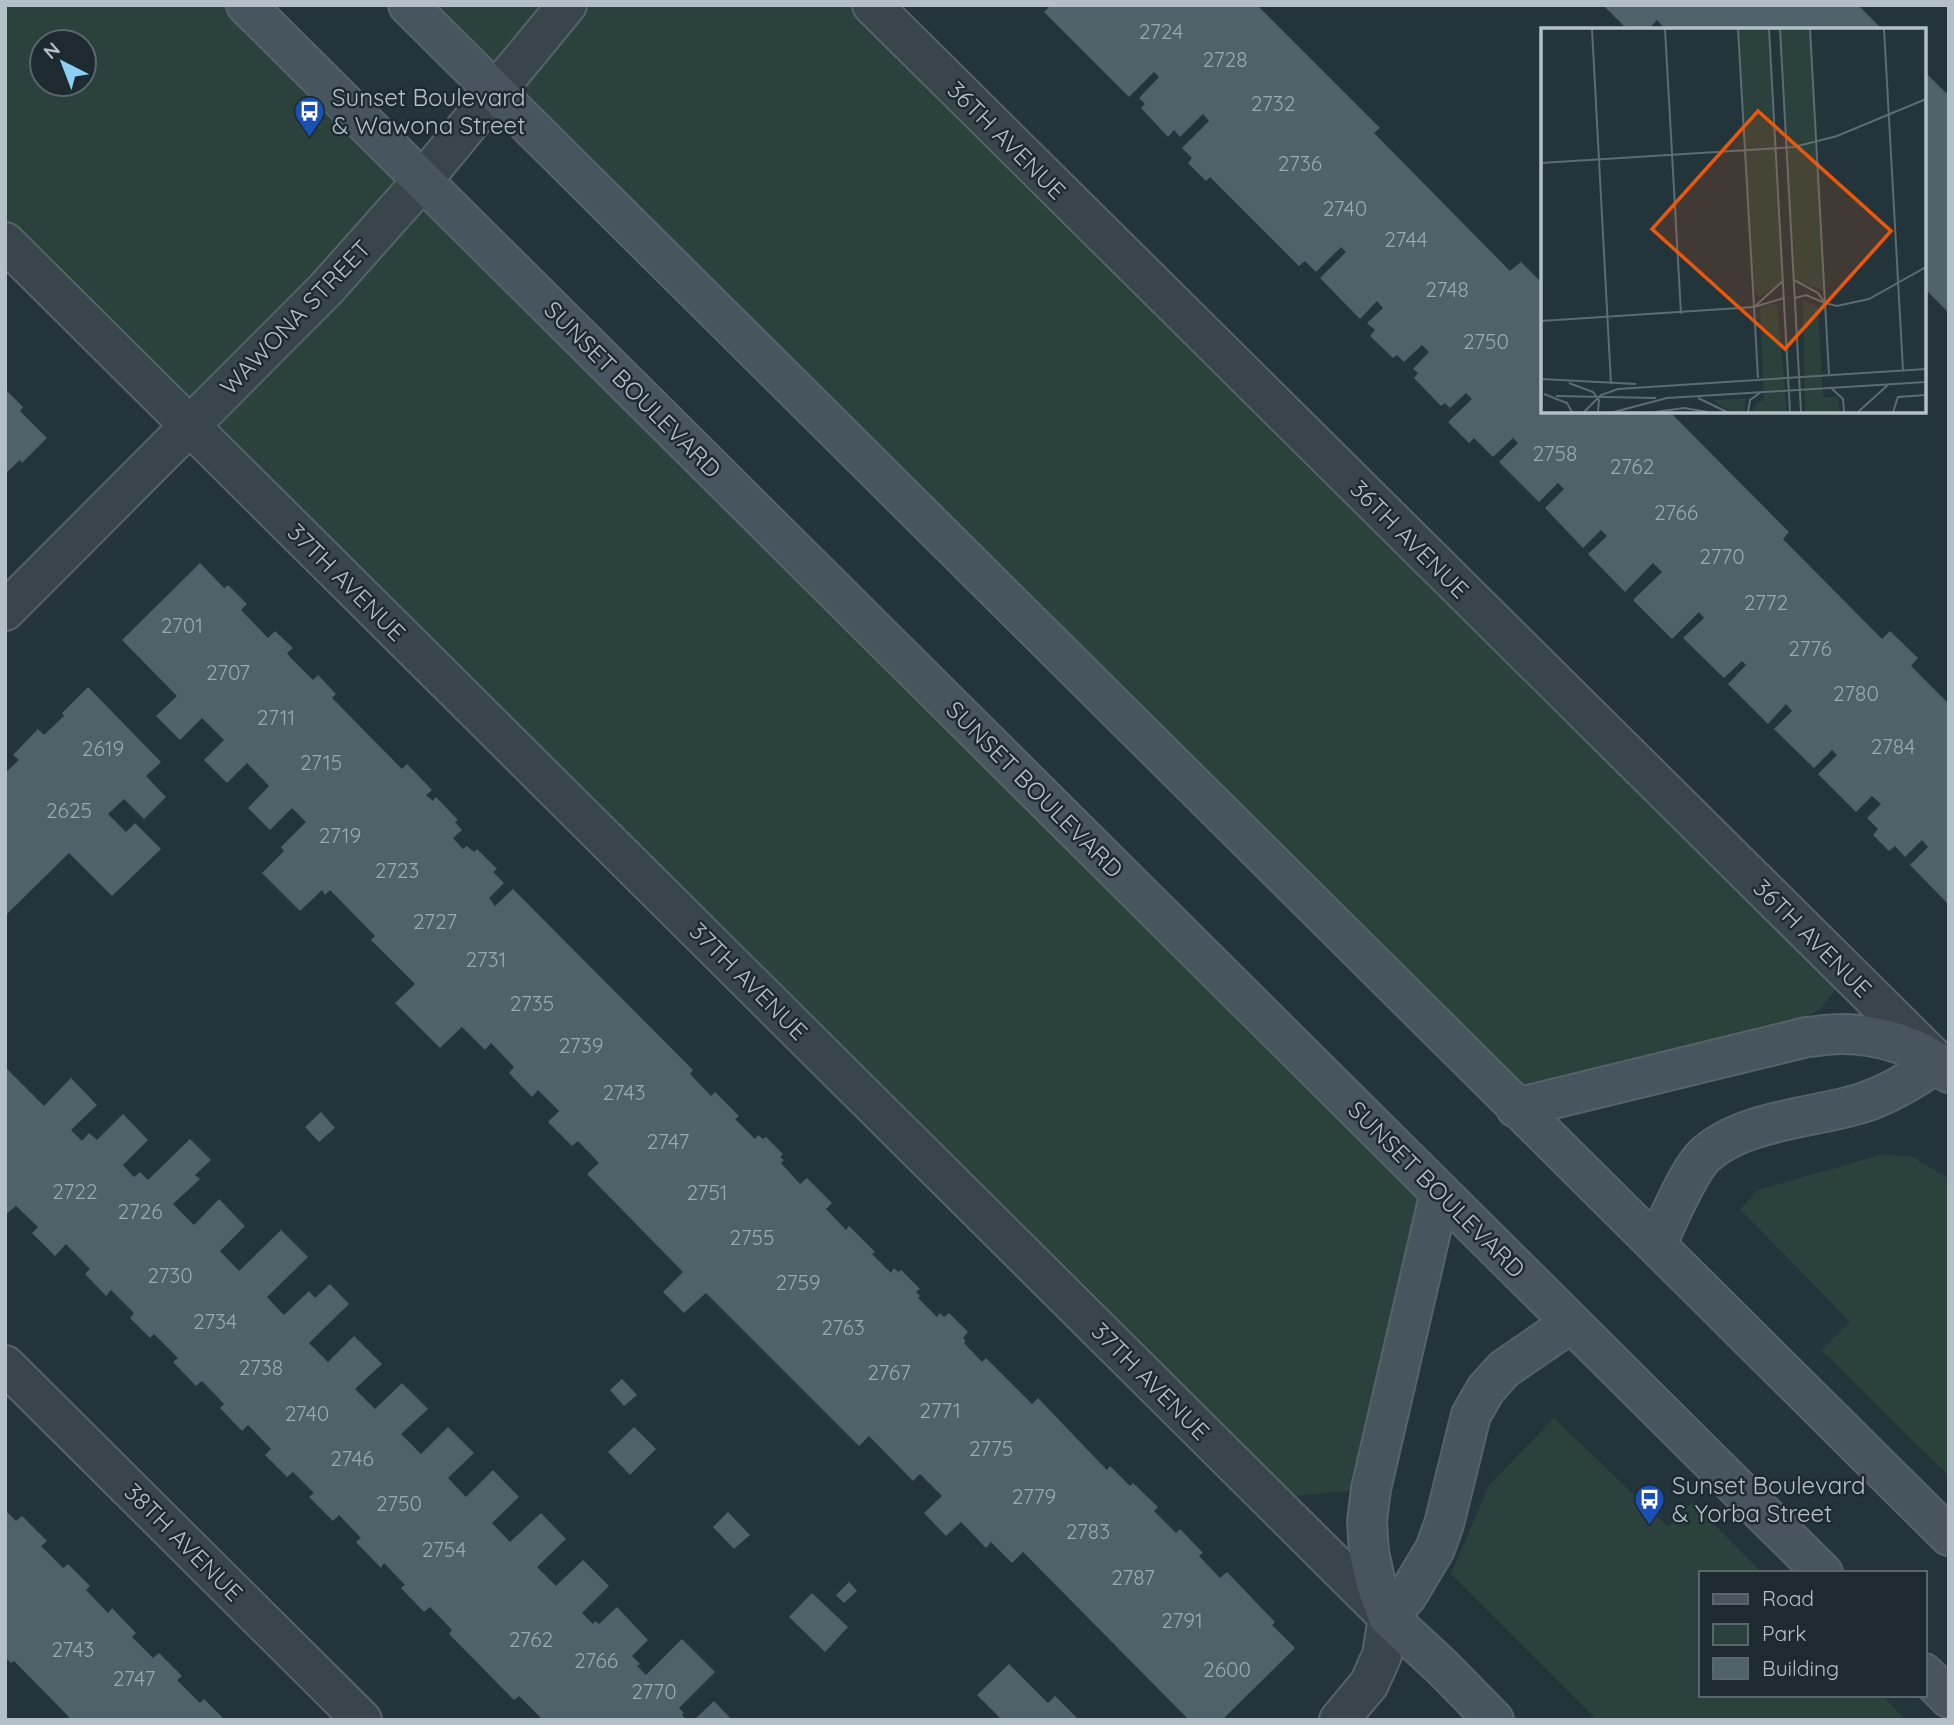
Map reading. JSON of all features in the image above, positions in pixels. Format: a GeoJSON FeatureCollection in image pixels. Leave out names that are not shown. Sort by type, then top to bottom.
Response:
{"type":"FeatureCollection","features":[{"type":"Feature","properties":{"kind":"main road","name":"SUNSET BOULEVARD"},"geometry":{"type":"LineString","coordinates":[[246,5],[1821,1571]]}},
{"type":"Feature","properties":{"kind":"main road"},"geometry":{"type":"LineString","coordinates":[[408,5],[1949,1536]]}},
{"type":"Feature","properties":{"kind":"main road"},"geometry":{"type":"LineString","coordinates":[[1516,1108],[1807,1037],[1840,1034],[1872,1037],[1904,1045],[1945,1065]]}},
{"type":"Feature","properties":{"kind":"main road"},"geometry":{"type":"LineString","coordinates":[[1656,1245],[1690,1175],[1703,1156],[1725,1140],[1749,1130],[1864,1102],[1945,1065]]}},
{"type":"Feature","properties":{"kind":"main road"},"geometry":{"type":"LineString","coordinates":[[1440,1192],[1371,1489],[1367,1521],[1369,1552],[1376,1584],[1388,1616],[1407,1596],[1435,1549],[1444,1524],[1471,1416],[1486,1389],[1504,1369],[1572,1322]]}},
{"type":"Feature","properties":{"kind":"main road","name":"37TH AVENUE"},"geometry":{"type":"LineString","coordinates":[[1388,1616],[1443,1667],[1493,1720]]}},
{"type":"Feature","properties":{"kind":"main road"},"geometry":{"type":"LineString","coordinates":[[1926,1675],[1949,1698]]}},
{"type":"Feature","properties":{"kind":"street","name":"WAWONA STREET"},"geometry":{"type":"LineString","coordinates":[[5,611],[326,289],[423,180],[567,5]]}},
{"type":"Feature","properties":{"kind":"street","name":"36TH AVENUE"},"geometry":{"type":"LineString","coordinates":[[872,5],[1945,1065]]}},
{"type":"Feature","properties":{"kind":"street","name":"37TH AVENUE"},"geometry":{"type":"LineString","coordinates":[[5,242],[1388,1616]]}},
{"type":"Feature","properties":{"kind":"street","name":"38TH AVENUE"},"geometry":{"type":"LineString","coordinates":[[5,1365],[362,1720]]}},
{"type":"Feature","properties":{"kind":"street"},"geometry":{"type":"LineString","coordinates":[[1339,1720],[1369,1684],[1382,1655],[1388,1616]]}},
{"type":"Feature","properties":{"kind":"green space"},"geometry":{"type":"Polygon","coordinates":[[[5,5],[246,5],[1437,1189],[1371,1489],[1269,1498],[5,242],[5,5]]]}},
{"type":"Feature","properties":{"kind":"green space"},"geometry":{"type":"Polygon","coordinates":[[[408,5],[876,5],[1849,974],[1820,1009],[1758,1049],[1516,1108],[408,5]]]}},
{"type":"Feature","properties":{"kind":"green space"},"geometry":{"type":"Polygon","coordinates":[[[1884,1154],[1913,1157],[1949,1179],[1949,1476],[1821,1350],[1850,1322],[1740,1209],[1758,1190],[1884,1154]]]}},
{"type":"Feature","properties":{"kind":"green space"},"geometry":{"type":"Polygon","coordinates":[[[1554,1418],[1668,1527],[1692,1502],[1760,1571],[1699,1571],[1699,1697],[1884,1697],[1906,1720],[1597,1720],[1451,1574],[1489,1485],[1554,1418]]]}},
{"type":"Feature","properties":{"kind":"building"},"geometry":{"type":"Polygon","coordinates":[[[1051,5],[1257,5],[1380,128],[1374,133],[1510,271],[1521,262],[1541,282],[1541,413],[1671,413],[1789,532],[1783,539],[1882,639],[1890,631],[1918,658],[1911,666],[1949,704],[1949,905],[1910,865],[1928,847],[1922,840],[1905,857],[1895,846],[1889,851],[1873,835],[1878,829],[1867,818],[1881,804],[1872,796],[1856,812],[1818,774],[1837,755],[1832,750],[1814,768],[1774,729],[1792,711],[1786,704],[1768,724],[1728,684],[1746,665],[1742,661],[1724,678],[1683,638],[1704,618],[1699,612],[1672,639],[1633,600],[1662,572],[1653,563],[1625,592],[1588,554],[1607,536],[1601,530],[1583,548],[1545,508],[1564,489],[1558,483],[1539,502],[1499,462],[1518,443],[1513,438],[1493,457],[1474,438],[1469,443],[1448,422],[1472,399],[1466,393],[1450,408],[1445,403],[1441,406],[1414,378],[1418,373],[1413,369],[1429,352],[1422,345],[1404,362],[1397,355],[1393,358],[1370,336],[1375,330],[1367,323],[1383,308],[1377,301],[1360,319],[1320,278],[1346,252],[1341,247],[1316,272],[1305,261],[1299,266],[1210,177],[1206,181],[1188,163],[1192,158],[1182,148],[1209,121],[1203,114],[1180,137],[1174,130],[1168,137],[1141,108],[1145,104],[1139,98],[1159,77],[1154,72],[1129,97],[1044,12],[1051,5]]]}},
{"type":"Feature","properties":{"kind":"building"},"geometry":{"type":"Polygon","coordinates":[[[1603,5],[1858,5],[1881,28],[1664,28],[1657,20],[1650,28],[1626,28],[1603,5]]]}},
{"type":"Feature","properties":{"kind":"building"},"geometry":{"type":"Polygon","coordinates":[[[1926,73],[1946,93],[1949,91],[1949,313],[1926,290],[1926,73]]]}},
{"type":"Feature","properties":{"kind":"building"},"geometry":{"type":"Polygon","coordinates":[[[5,389],[23,407],[20,411],[47,438],[22,463],[20,460],[5,474],[5,389]]]}},
{"type":"Feature","properties":{"kind":"building"},"geometry":{"type":"Polygon","coordinates":[[[200,563],[224,588],[228,585],[247,604],[241,610],[268,638],[275,631],[293,648],[287,653],[291,658],[313,680],[318,675],[336,694],[332,698],[402,769],[407,764],[432,790],[426,795],[433,801],[436,797],[458,820],[455,822],[462,830],[453,838],[463,849],[467,846],[474,852],[477,849],[497,869],[493,872],[504,883],[489,898],[495,906],[513,889],[693,1070],[690,1074],[711,1096],[715,1092],[739,1116],[735,1119],[755,1139],[758,1135],[763,1139],[766,1137],[783,1154],[780,1157],[784,1160],[781,1163],[800,1184],[807,1178],[832,1203],[826,1209],[846,1230],[849,1226],[891,1273],[894,1268],[898,1272],[901,1270],[920,1289],[916,1292],[920,1296],[918,1298],[937,1317],[940,1313],[944,1317],[949,1313],[968,1332],[963,1338],[966,1341],[964,1343],[982,1362],[986,1358],[1032,1404],[1038,1398],[1107,1470],[1110,1466],[1130,1486],[1133,1483],[1158,1507],[1154,1511],[1176,1533],[1180,1529],[1203,1553],[1199,1556],[1220,1578],[1227,1572],[1275,1622],[1272,1625],[1295,1648],[1222,1720],[1189,1720],[1023,1552],[1012,1563],[991,1542],[986,1548],[961,1522],[946,1536],[924,1513],[942,1496],[920,1474],[913,1481],[869,1436],[859,1446],[706,1293],[684,1313],[663,1292],[683,1272],[587,1174],[599,1163],[578,1141],[572,1146],[548,1122],[559,1111],[538,1090],[532,1097],[509,1073],[514,1067],[491,1043],[485,1050],[462,1027],[440,1048],[395,1003],[415,984],[371,940],[375,936],[330,890],[325,895],[322,890],[300,911],[262,873],[284,851],[281,847],[306,822],[292,808],[270,830],[248,808],[269,786],[247,763],[227,783],[204,760],[224,740],[202,718],[180,740],[156,716],[177,696],[122,640],[200,563]]]}},
{"type":"Feature","properties":{"kind":"building"},"geometry":{"type":"Polygon","coordinates":[[[88,687],[161,762],[146,776],[166,797],[144,819],[124,799],[108,814],[126,832],[135,823],[161,849],[112,896],[69,853],[5,916],[5,773],[19,760],[13,755],[38,729],[44,735],[88,687]]]}},
{"type":"Feature","properties":{"kind":"building"},"geometry":{"type":"Polygon","coordinates":[[[5,1067],[44,1106],[71,1078],[97,1105],[71,1130],[82,1141],[89,1133],[97,1140],[123,1114],[148,1140],[123,1165],[134,1177],[140,1172],[148,1180],[190,1139],[211,1160],[195,1175],[200,1179],[173,1204],[194,1225],[219,1199],[245,1226],[220,1251],[239,1271],[281,1230],[308,1257],[267,1297],[284,1315],[309,1291],[315,1298],[330,1284],[349,1304],[309,1343],[328,1362],[354,1336],[382,1364],[355,1389],[375,1409],[402,1383],[428,1409],[401,1434],[421,1454],[448,1427],[474,1453],[448,1478],[466,1497],[493,1470],[519,1497],[492,1523],[510,1542],[541,1513],[566,1539],[537,1567],[556,1586],[583,1560],[609,1586],[582,1613],[593,1624],[595,1621],[599,1624],[617,1607],[648,1640],[632,1656],[646,1675],[682,1639],[715,1672],[679,1708],[686,1720],[543,1720],[519,1696],[514,1700],[449,1634],[452,1630],[430,1607],[424,1612],[401,1588],[405,1585],[384,1563],[381,1568],[356,1542],[361,1538],[339,1515],[333,1521],[309,1497],[314,1493],[293,1472],[287,1477],[265,1455],[271,1449],[248,1425],[242,1431],[220,1408],[224,1404],[202,1381],[196,1386],[173,1362],[178,1358],[154,1334],[150,1338],[130,1318],[134,1313],[111,1290],[106,1296],[85,1274],[90,1269],[66,1244],[55,1256],[32,1233],[38,1227],[16,1206],[5,1215],[5,1067]]]}},
{"type":"Feature","properties":{"kind":"building"},"geometry":{"type":"Polygon","coordinates":[[[321,1112],[335,1128],[319,1142],[305,1127],[321,1112]]]}},
{"type":"Feature","properties":{"kind":"building"},"geometry":{"type":"Polygon","coordinates":[[[622,1379],[637,1395],[624,1406],[610,1390],[622,1379]]]}},
{"type":"Feature","properties":{"kind":"building"},"geometry":{"type":"Polygon","coordinates":[[[634,1427],[656,1449],[630,1475],[608,1452],[634,1427]]]}},
{"type":"Feature","properties":{"kind":"building"},"geometry":{"type":"Polygon","coordinates":[[[5,1510],[16,1521],[22,1516],[47,1541],[41,1546],[63,1568],[68,1564],[90,1586],[86,1590],[108,1613],[112,1608],[136,1633],[132,1637],[153,1658],[159,1653],[182,1676],[177,1680],[200,1703],[204,1699],[225,1720],[66,1720],[69,1717],[14,1661],[11,1663],[5,1657],[5,1510]]]}},
{"type":"Feature","properties":{"kind":"building"},"geometry":{"type":"Polygon","coordinates":[[[728,1512],[750,1535],[734,1549],[713,1527],[728,1512]]]}},
{"type":"Feature","properties":{"kind":"building"},"geometry":{"type":"Polygon","coordinates":[[[849,1582],[857,1591],[844,1603],[836,1595],[849,1582]]]}},
{"type":"Feature","properties":{"kind":"building"},"geometry":{"type":"Polygon","coordinates":[[[812,1593],[848,1627],[825,1652],[789,1617],[812,1593]]]}},
{"type":"Feature","properties":{"kind":"building"},"geometry":{"type":"Polygon","coordinates":[[[1009,1664],[1048,1703],[1055,1696],[1079,1720],[1002,1720],[977,1695],[1009,1664]]]}},
{"type":"Feature","properties":{"kind":"building"},"geometry":{"type":"Polygon","coordinates":[[[714,1701],[732,1720],[694,1720],[714,1701]]]}},
{"type":"Feature","properties":{"kind":"place","name":"Sunset Boulevard & Wawona Street"},"geometry":{"type":"Point","coordinates":[309,138]}},
{"type":"Feature","properties":{"kind":"place","name":"Sunset Boulevard & Yorba Street"},"geometry":{"type":"Point","coordinates":[1649,1526]}}]}
